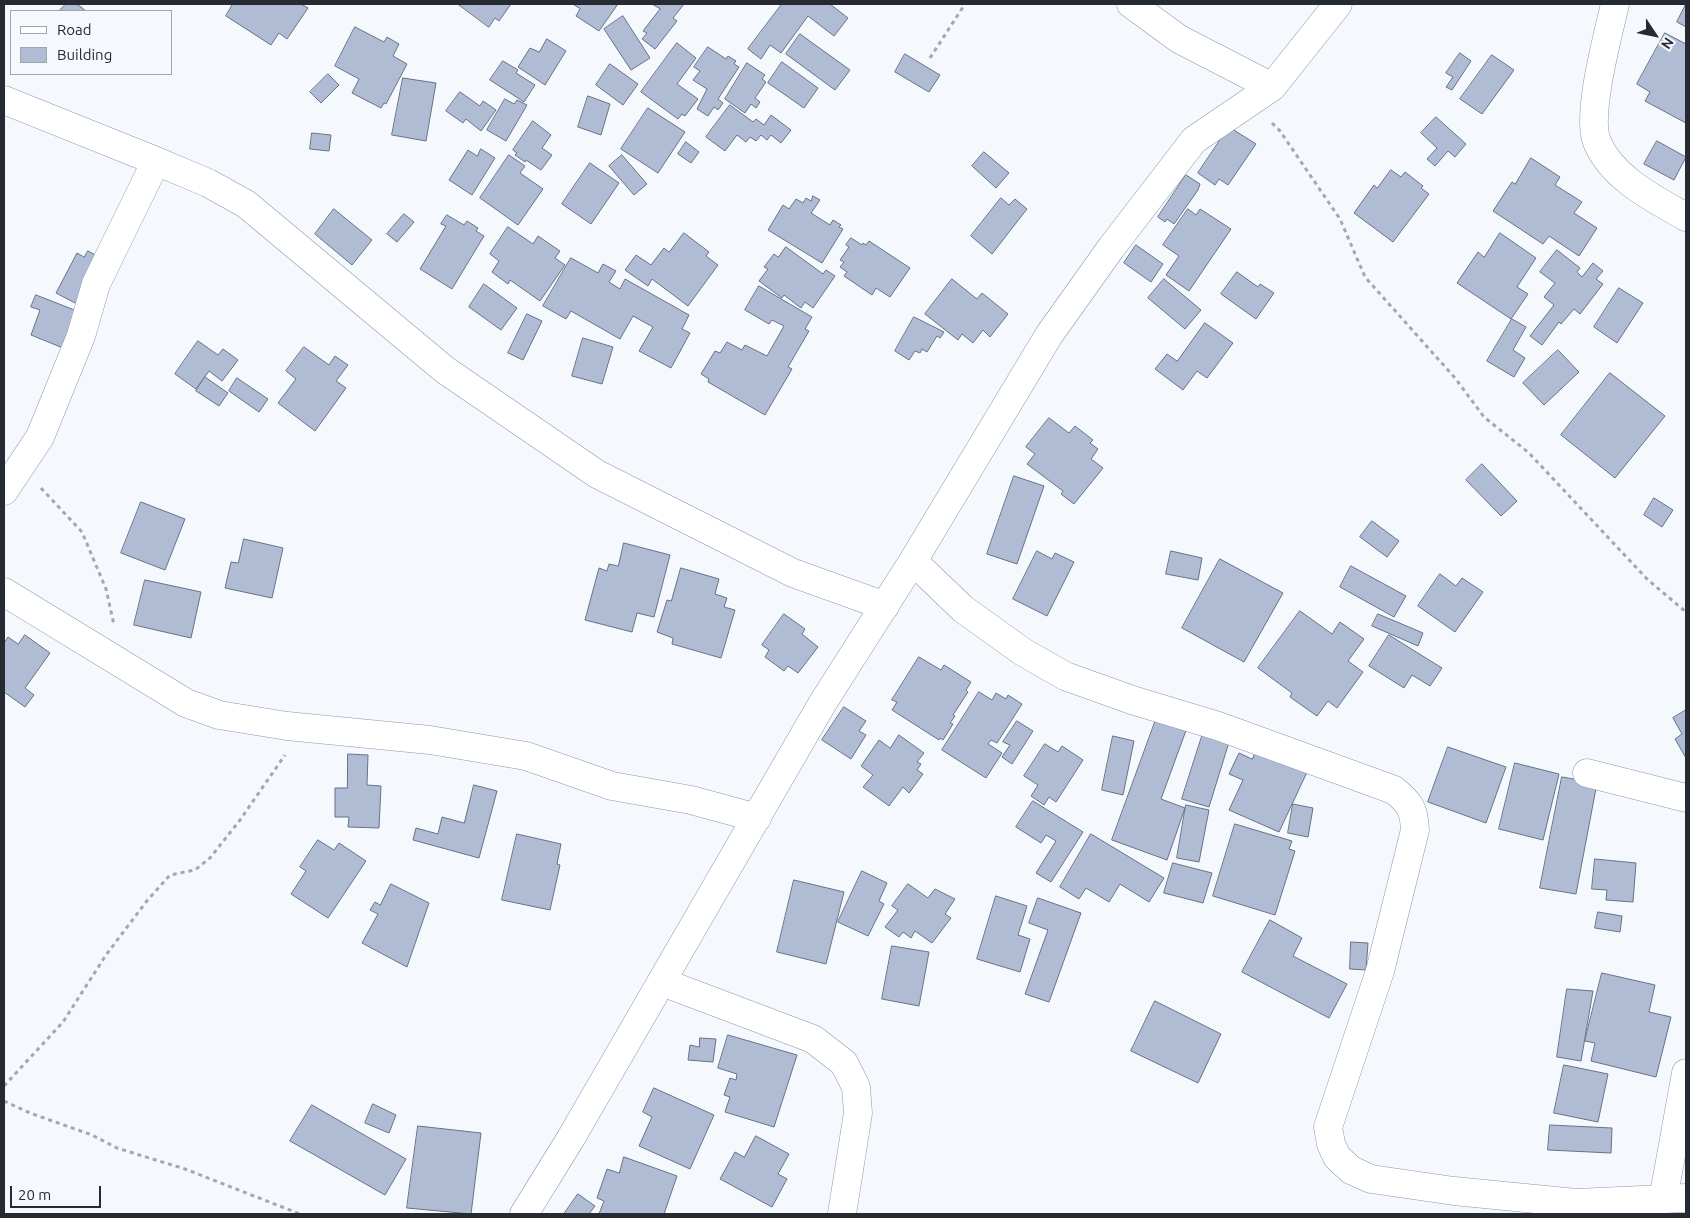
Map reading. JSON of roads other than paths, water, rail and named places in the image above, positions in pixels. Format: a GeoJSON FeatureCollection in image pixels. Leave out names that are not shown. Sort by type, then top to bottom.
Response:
{"type":"FeatureCollection","features":[{"type":"Feature","properties":{"kind":"street"},"geometry":{"type":"LineString","coordinates":[[1131,4],[1179,39],[1272,88]]}},
{"type":"Feature","properties":{"kind":"street"},"geometry":{"type":"LineString","coordinates":[[524,1214],[662,982],[822,704],[914,561],[1049,335],[1111,248],[1194,140],[1272,88],[1338,4]]}},
{"type":"Feature","properties":{"kind":"street"},"geometry":{"type":"LineString","coordinates":[[1615,4],[1594,106],[1597,142],[1611,163],[1632,184],[1686,217]]}},
{"type":"Feature","properties":{"kind":"street"},"geometry":{"type":"LineString","coordinates":[[4,100],[208,183],[246,204],[445,370],[529,430],[597,474],[793,573],[884,606]]}},
{"type":"Feature","properties":{"kind":"street"},"geometry":{"type":"LineString","coordinates":[[4,491],[40,437],[81,336],[96,284],[156,161]]}},
{"type":"Feature","properties":{"kind":"street"},"geometry":{"type":"LineString","coordinates":[[914,561],[963,609],[1023,652],[1065,676],[1132,700],[1218,726],[1394,790],[1406,800],[1414,813],[1415,830],[1380,971],[1328,1127],[1331,1144],[1337,1157],[1351,1170],[1371,1179],[1454,1191],[1576,1203],[1675,1199],[1686,1073]]}},
{"type":"Feature","properties":{"kind":"street"},"geometry":{"type":"LineString","coordinates":[[4,592],[186,703],[220,715],[304,728],[430,740],[526,756],[612,786],[691,800],[757,818]]}},
{"type":"Feature","properties":{"kind":"street"},"geometry":{"type":"LineString","coordinates":[[1587,772],[1686,798]]}},
{"type":"Feature","properties":{"kind":"street"},"geometry":{"type":"LineString","coordinates":[[662,982],[813,1040],[844,1063],[856,1087],[858,1113],[842,1214]]}}]}
